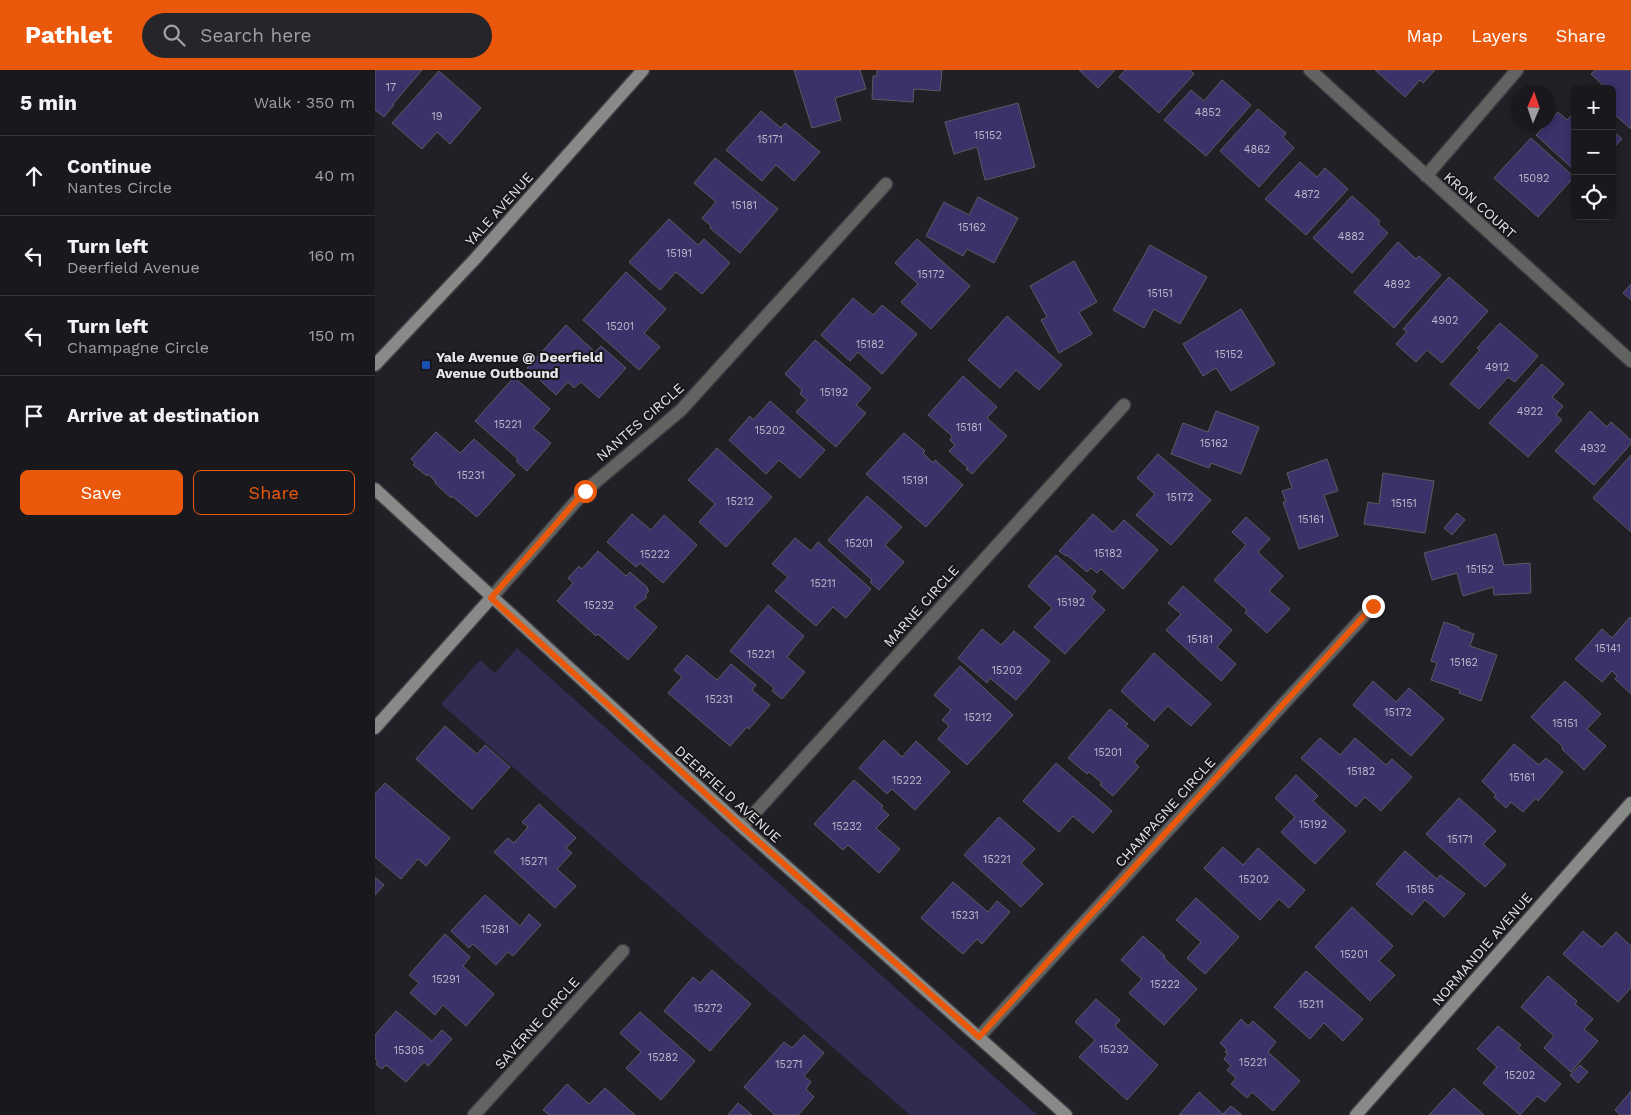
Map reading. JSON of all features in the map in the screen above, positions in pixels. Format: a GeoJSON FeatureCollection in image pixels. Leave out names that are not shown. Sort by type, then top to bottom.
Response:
{"type":"FeatureCollection","features":[{"type":"Feature","properties":{"kind":"street","name":"YALE AVENUE"},"geometry":{"type":"LineString","coordinates":[[375,365],[475,259],[643,70]]}},
{"type":"Feature","properties":{"kind":"street","name":"KRON COURT"},"geometry":{"type":"LineString","coordinates":[[1309,70],[1631,361]]}},
{"type":"Feature","properties":{"kind":"street"},"geometry":{"type":"LineString","coordinates":[[1426,176],[1517,70]]}},
{"type":"Feature","properties":{"kind":"street","name":"NANTES CIRCLE"},"geometry":{"type":"LineString","coordinates":[[375,728],[585,491],[681,410],[887,184]]}},
{"type":"Feature","properties":{"kind":"street","name":"MARNE CIRCLE"},"geometry":{"type":"LineString","coordinates":[[742,827],[1123,405]]}},
{"type":"Feature","properties":{"kind":"street","name":"DEERFIELD AVENUE"},"geometry":{"type":"LineString","coordinates":[[375,489],[491,598],[742,827],[1066,1115]]}},
{"type":"Feature","properties":{"kind":"street","name":"CHAMPAGNE CIRCLE"},"geometry":{"type":"LineString","coordinates":[[979,1037],[1373,606]]}},
{"type":"Feature","properties":{"kind":"street","name":"NORMANDIE AVENUE"},"geometry":{"type":"LineString","coordinates":[[1357,1115],[1631,803]]}},
{"type":"Feature","properties":{"kind":"street","name":"SAVERNE CIRCLE"},"geometry":{"type":"LineString","coordinates":[[474,1115],[623,951]]}},
{"type":"Feature","properties":{"kind":"shaded area"},"geometry":{"type":"Polygon","coordinates":[[[517,648],[1037,1115],[910,1115],[441,704],[480,660],[495,673],[517,648]]]}},
{"type":"Feature","properties":{"kind":"building"},"geometry":{"type":"Polygon","coordinates":[[[375,70],[422,70],[384,117],[375,110],[375,70]]]}},
{"type":"Feature","properties":{"kind":"building"},"geometry":{"type":"Polygon","coordinates":[[[794,70],[860,70],[866,89],[835,98],[841,120],[812,128],[794,70]]]}},
{"type":"Feature","properties":{"kind":"building"},"geometry":{"type":"Polygon","coordinates":[[[877,70],[942,70],[940,91],[914,89],[913,102],[872,99],[873,76],[877,76],[877,70]]]}},
{"type":"Feature","properties":{"kind":"building"},"geometry":{"type":"Polygon","coordinates":[[[1079,70],[1115,70],[1098,88],[1079,70]]]}},
{"type":"Feature","properties":{"kind":"building"},"geometry":{"type":"Polygon","coordinates":[[[1125,70],[1190,70],[1194,74],[1159,113],[1119,77],[1125,70]]]}},
{"type":"Feature","properties":{"kind":"building"},"geometry":{"type":"Polygon","coordinates":[[[1375,70],[1435,70],[1423,83],[1420,80],[1405,97],[1375,70]]]}},
{"type":"Feature","properties":{"kind":"building"},"geometry":{"type":"Polygon","coordinates":[[[1595,70],[1631,70],[1631,129],[1616,116],[1616,85],[1603,85],[1591,74],[1595,70]]]}},
{"type":"Feature","properties":{"kind":"building"},"geometry":{"type":"Polygon","coordinates":[[[439,71],[481,108],[450,144],[437,132],[422,149],[392,123],[439,71]]]}},
{"type":"Feature","properties":{"kind":"building"},"geometry":{"type":"Polygon","coordinates":[[[1222,80],[1251,105],[1206,156],[1164,120],[1191,90],[1204,101],[1222,80]]]}},
{"type":"Feature","properties":{"kind":"building"},"geometry":{"type":"Polygon","coordinates":[[[1018,103],[1035,167],[985,180],[977,147],[954,154],[945,122],[1018,103]]]}},
{"type":"Feature","properties":{"kind":"building"},"geometry":{"type":"Polygon","coordinates":[[[1258,109],[1286,133],[1283,137],[1294,148],[1259,187],[1220,151],[1258,109]]]}},
{"type":"Feature","properties":{"kind":"building"},"geometry":{"type":"Polygon","coordinates":[[[761,111],[781,128],[785,123],[820,152],[794,181],[776,165],[762,181],[726,150],[761,111]]]}},
{"type":"Feature","properties":{"kind":"building"},"geometry":{"type":"Polygon","coordinates":[[[1558,112],[1567,120],[1571,116],[1571,167],[1536,135],[1541,130],[1556,130],[1556,114],[1558,112]]]}},
{"type":"Feature","properties":{"kind":"building"},"geometry":{"type":"Polygon","coordinates":[[[1616,134],[1622,139],[1616,145],[1616,134]]]}},
{"type":"Feature","properties":{"kind":"building"},"geometry":{"type":"Polygon","coordinates":[[[1531,138],[1571,174],[1571,180],[1538,217],[1494,178],[1531,138]]]}},
{"type":"Feature","properties":{"kind":"building"},"geometry":{"type":"Polygon","coordinates":[[[715,158],[778,209],[740,253],[710,228],[711,226],[702,218],[716,202],[694,183],[715,158]]]}},
{"type":"Feature","properties":{"kind":"building"},"geometry":{"type":"Polygon","coordinates":[[[1300,162],[1317,177],[1325,168],[1348,189],[1306,235],[1265,199],[1300,162]]]}},
{"type":"Feature","properties":{"kind":"building"},"geometry":{"type":"Polygon","coordinates":[[[1352,196],[1380,221],[1378,224],[1388,233],[1352,273],[1313,238],[1352,196]]]}},
{"type":"Feature","properties":{"kind":"building"},"geometry":{"type":"Polygon","coordinates":[[[978,197],[1018,218],[994,263],[967,249],[963,256],[926,236],[944,202],[969,215],[978,197]]]}},
{"type":"Feature","properties":{"kind":"building"},"geometry":{"type":"Polygon","coordinates":[[[669,219],[698,245],[704,239],[730,263],[702,294],[676,272],[660,290],[629,262],[669,219]]]}},
{"type":"Feature","properties":{"kind":"building"},"geometry":{"type":"Polygon","coordinates":[[[917,239],[970,286],[931,329],[901,302],[918,284],[895,263],[917,239]]]}},
{"type":"Feature","properties":{"kind":"building"},"geometry":{"type":"Polygon","coordinates":[[[1398,242],[1416,259],[1419,256],[1441,275],[1394,328],[1354,292],[1398,242]]]}},
{"type":"Feature","properties":{"kind":"building"},"geometry":{"type":"Polygon","coordinates":[[[1150,245],[1207,277],[1180,324],[1154,309],[1144,328],[1113,310],[1150,245]]]}},
{"type":"Feature","properties":{"kind":"building"},"geometry":{"type":"Polygon","coordinates":[[[1074,261],[1097,302],[1079,312],[1092,334],[1059,353],[1041,320],[1047,317],[1030,286],[1074,261]]]}},
{"type":"Feature","properties":{"kind":"building"},"geometry":{"type":"Polygon","coordinates":[[[626,272],[666,309],[644,333],[660,347],[639,370],[583,320],[626,272]]]}},
{"type":"Feature","properties":{"kind":"building"},"geometry":{"type":"Polygon","coordinates":[[[1449,277],[1488,311],[1442,363],[1427,350],[1416,362],[1396,344],[1407,332],[1403,329],[1449,277]]]}},
{"type":"Feature","properties":{"kind":"building"},"geometry":{"type":"Polygon","coordinates":[[[1631,284],[1631,300],[1623,293],[1631,284]]]}},
{"type":"Feature","properties":{"kind":"building"},"geometry":{"type":"Polygon","coordinates":[[[853,298],[873,315],[882,305],[917,334],[882,374],[858,352],[850,361],[821,335],[853,298]]]}},
{"type":"Feature","properties":{"kind":"building"},"geometry":{"type":"Polygon","coordinates":[[[1241,309],[1275,364],[1231,391],[1216,368],[1203,376],[1183,344],[1241,309]]]}},
{"type":"Feature","properties":{"kind":"building"},"geometry":{"type":"Polygon","coordinates":[[[1007,316],[1062,365],[1039,390],[1016,370],[1000,388],[968,360],[1007,316]]]}},
{"type":"Feature","properties":{"kind":"building"},"geometry":{"type":"Polygon","coordinates":[[[1500,323],[1538,356],[1515,382],[1508,377],[1479,409],[1450,384],[1480,350],[1477,348],[1500,323]]]}},
{"type":"Feature","properties":{"kind":"building"},"geometry":{"type":"Polygon","coordinates":[[[566,325],[595,352],[601,346],[626,368],[599,398],[581,382],[574,388],[568,382],[556,395],[527,368],[566,325]]]}},
{"type":"Feature","properties":{"kind":"building"},"geometry":{"type":"Polygon","coordinates":[[[815,340],[871,388],[856,405],[866,413],[836,447],[796,412],[807,400],[800,394],[802,390],[785,374],[815,340]]]}},
{"type":"Feature","properties":{"kind":"building"},"geometry":{"type":"Polygon","coordinates":[[[1542,364],[1564,384],[1552,397],[1563,406],[1556,415],[1562,420],[1528,457],[1489,423],[1542,364]]]}},
{"type":"Feature","properties":{"kind":"building"},"geometry":{"type":"Polygon","coordinates":[[[963,376],[997,407],[987,418],[1007,436],[972,474],[949,451],[955,445],[950,440],[952,436],[928,415],[963,376]]]}},
{"type":"Feature","properties":{"kind":"building"},"geometry":{"type":"Polygon","coordinates":[[[514,377],[550,409],[533,428],[551,443],[527,471],[516,461],[518,459],[475,421],[514,377]]]}},
{"type":"Feature","properties":{"kind":"building"},"geometry":{"type":"Polygon","coordinates":[[[770,401],[825,450],[800,478],[779,460],[766,474],[729,440],[750,416],[753,420],[770,401]]]}},
{"type":"Feature","properties":{"kind":"building"},"geometry":{"type":"Polygon","coordinates":[[[1216,411],[1259,427],[1241,474],[1211,463],[1209,468],[1171,454],[1183,423],[1208,432],[1216,411]]]}},
{"type":"Feature","properties":{"kind":"building"},"geometry":{"type":"Polygon","coordinates":[[[1590,411],[1607,427],[1611,422],[1631,440],[1631,444],[1594,485],[1555,451],[1590,411]]]}},
{"type":"Feature","properties":{"kind":"building"},"geometry":{"type":"Polygon","coordinates":[[[436,432],[460,453],[474,439],[515,475],[477,517],[452,496],[451,498],[428,474],[427,476],[413,465],[415,463],[411,459],[436,432]]]}},
{"type":"Feature","properties":{"kind":"building"},"geometry":{"type":"Polygon","coordinates":[[[904,433],[925,451],[923,453],[933,463],[935,460],[963,485],[926,527],[866,474],[904,433]]]}},
{"type":"Feature","properties":{"kind":"building"},"geometry":{"type":"Polygon","coordinates":[[[717,448],[772,497],[726,547],[699,522],[715,504],[688,480],[717,448]]]}},
{"type":"Feature","properties":{"kind":"building"},"geometry":{"type":"Polygon","coordinates":[[[1158,454],[1211,500],[1171,545],[1136,515],[1155,494],[1137,478],[1158,454]]]}},
{"type":"Feature","properties":{"kind":"building"},"geometry":{"type":"Polygon","coordinates":[[[1631,455],[1631,532],[1593,498],[1631,455]]]}},
{"type":"Feature","properties":{"kind":"building"},"geometry":{"type":"Polygon","coordinates":[[[1327,459],[1338,491],[1324,495],[1338,536],[1299,549],[1283,502],[1286,502],[1282,491],[1292,488],[1287,473],[1327,459]]]}},
{"type":"Feature","properties":{"kind":"building"},"geometry":{"type":"Polygon","coordinates":[[[1383,473],[1434,481],[1425,533],[1364,524],[1368,502],[1379,504],[1383,473]]]}},
{"type":"Feature","properties":{"kind":"building"},"geometry":{"type":"Polygon","coordinates":[[[867,496],[902,527],[885,545],[904,562],[879,590],[870,582],[872,580],[828,540],[867,496]]]}},
{"type":"Feature","properties":{"kind":"building"},"geometry":{"type":"Polygon","coordinates":[[[1457,513],[1465,520],[1452,535],[1444,528],[1457,513]]]}},
{"type":"Feature","properties":{"kind":"building"},"geometry":{"type":"Polygon","coordinates":[[[632,514],[651,530],[664,515],[697,545],[663,583],[640,563],[636,567],[607,542],[632,514]]]}},
{"type":"Feature","properties":{"kind":"building"},"geometry":{"type":"Polygon","coordinates":[[[1093,514],[1113,532],[1124,520],[1158,550],[1123,589],[1101,569],[1097,573],[1091,568],[1087,572],[1067,555],[1059,551],[1093,514]]]}},
{"type":"Feature","properties":{"kind":"building"},"geometry":{"type":"Polygon","coordinates":[[[1246,517],[1270,539],[1258,552],[1283,576],[1269,591],[1290,609],[1267,633],[1245,613],[1247,610],[1214,580],[1246,545],[1232,532],[1246,517]]]}},
{"type":"Feature","properties":{"kind":"building"},"geometry":{"type":"Polygon","coordinates":[[[1496,534],[1504,565],[1530,563],[1531,593],[1494,595],[1493,587],[1463,596],[1457,573],[1432,580],[1424,553],[1496,534]]]}},
{"type":"Feature","properties":{"kind":"building"},"geometry":{"type":"Polygon","coordinates":[[[795,538],[811,551],[818,542],[871,589],[846,618],[833,607],[816,626],[775,591],[788,577],[772,564],[795,538]]]}},
{"type":"Feature","properties":{"kind":"building"},"geometry":{"type":"Polygon","coordinates":[[[598,551],[626,576],[630,572],[649,591],[645,596],[647,597],[634,607],[657,627],[628,660],[598,634],[596,636],[557,601],[573,583],[568,578],[579,566],[582,569],[598,551]]]}},
{"type":"Feature","properties":{"kind":"building"},"geometry":{"type":"Polygon","coordinates":[[[1056,555],[1096,591],[1091,597],[1105,610],[1065,654],[1034,627],[1052,608],[1028,586],[1056,555]]]}},
{"type":"Feature","properties":{"kind":"building"},"geometry":{"type":"Polygon","coordinates":[[[1183,586],[1232,630],[1217,647],[1236,664],[1221,681],[1166,630],[1181,614],[1168,603],[1183,586]]]}},
{"type":"Feature","properties":{"kind":"building"},"geometry":{"type":"Polygon","coordinates":[[[768,605],[804,636],[787,657],[805,672],[782,699],[772,691],[774,688],[730,651],[768,605]]]}},
{"type":"Feature","properties":{"kind":"building"},"geometry":{"type":"Polygon","coordinates":[[[1630,617],[1631,694],[1615,679],[1617,676],[1612,671],[1602,682],[1575,659],[1602,629],[1612,638],[1630,617]]]}},
{"type":"Feature","properties":{"kind":"building"},"geometry":{"type":"Polygon","coordinates":[[[1444,622],[1474,634],[1470,646],[1497,655],[1481,701],[1459,693],[1460,690],[1431,680],[1437,663],[1431,661],[1444,622]]]}},
{"type":"Feature","properties":{"kind":"building"},"geometry":{"type":"Polygon","coordinates":[[[982,629],[1001,645],[1014,631],[1050,661],[1016,700],[990,678],[987,683],[958,658],[982,629]]]}},
{"type":"Feature","properties":{"kind":"building"},"geometry":{"type":"Polygon","coordinates":[[[1154,653],[1211,704],[1191,726],[1168,706],[1154,721],[1121,691],[1154,653]]]}},
{"type":"Feature","properties":{"kind":"building"},"geometry":{"type":"Polygon","coordinates":[[[687,655],[717,680],[731,664],[756,685],[752,690],[770,705],[749,729],[747,727],[730,746],[668,693],[682,677],[674,670],[687,655]]]}},
{"type":"Feature","properties":{"kind":"building"},"geometry":{"type":"Polygon","coordinates":[[[960,666],[1013,715],[967,765],[938,739],[949,726],[942,720],[951,710],[934,695],[960,666]]]}},
{"type":"Feature","properties":{"kind":"building"},"geometry":{"type":"Polygon","coordinates":[[[1373,681],[1396,702],[1409,688],[1444,719],[1411,756],[1353,705],[1373,681]]]}},
{"type":"Feature","properties":{"kind":"building"},"geometry":{"type":"Polygon","coordinates":[[[1565,681],[1601,714],[1587,729],[1606,746],[1584,770],[1531,717],[1565,681]]]}},
{"type":"Feature","properties":{"kind":"building"},"geometry":{"type":"Polygon","coordinates":[[[1110,709],[1128,724],[1125,726],[1149,746],[1134,762],[1139,767],[1113,796],[1089,772],[1087,774],[1068,758],[1110,709]]]}},
{"type":"Feature","properties":{"kind":"building"},"geometry":{"type":"Polygon","coordinates":[[[445,726],[477,754],[485,745],[510,767],[472,809],[416,759],[445,726]]]}},
{"type":"Feature","properties":{"kind":"building"},"geometry":{"type":"Polygon","coordinates":[[[1320,738],[1340,755],[1355,738],[1386,765],[1392,759],[1412,777],[1381,811],[1365,797],[1356,807],[1301,758],[1320,738]]]}},
{"type":"Feature","properties":{"kind":"building"},"geometry":{"type":"Polygon","coordinates":[[[884,740],[902,757],[916,741],[950,772],[915,810],[892,789],[887,794],[859,768],[884,740]]]}},
{"type":"Feature","properties":{"kind":"building"},"geometry":{"type":"Polygon","coordinates":[[[1514,744],[1539,765],[1546,758],[1563,772],[1538,801],[1536,798],[1523,812],[1511,802],[1506,808],[1494,797],[1496,795],[1482,781],[1514,744]]]}},
{"type":"Feature","properties":{"kind":"building"},"geometry":{"type":"Polygon","coordinates":[[[1056,763],[1112,811],[1093,833],[1073,816],[1059,832],[1023,801],[1056,763]]]}},
{"type":"Feature","properties":{"kind":"building"},"geometry":{"type":"Polygon","coordinates":[[[1296,775],[1318,796],[1313,801],[1346,831],[1315,864],[1281,832],[1295,817],[1275,798],[1296,775]]]}},
{"type":"Feature","properties":{"kind":"building"},"geometry":{"type":"Polygon","coordinates":[[[854,780],[883,806],[881,808],[889,815],[876,828],[900,849],[879,873],[848,845],[843,850],[814,824],[854,780]]]}},
{"type":"Feature","properties":{"kind":"building"},"geometry":{"type":"Polygon","coordinates":[[[385,783],[450,838],[426,866],[418,859],[401,879],[375,857],[375,794],[385,783]]]}},
{"type":"Feature","properties":{"kind":"building"},"geometry":{"type":"Polygon","coordinates":[[[1459,798],[1496,831],[1483,844],[1506,865],[1485,887],[1426,834],[1459,798]]]}},
{"type":"Feature","properties":{"kind":"building"},"geometry":{"type":"Polygon","coordinates":[[[539,804],[576,838],[566,848],[572,853],[557,869],[576,886],[555,908],[494,852],[508,838],[514,843],[528,827],[522,822],[539,804]]]}},
{"type":"Feature","properties":{"kind":"building"},"geometry":{"type":"Polygon","coordinates":[[[999,817],[1035,849],[1021,863],[1043,884],[1021,907],[964,855],[999,817]]]}},
{"type":"Feature","properties":{"kind":"building"},"geometry":{"type":"Polygon","coordinates":[[[1223,847],[1243,865],[1258,848],[1305,890],[1289,908],[1279,899],[1260,920],[1204,868],[1223,847]]]}},
{"type":"Feature","properties":{"kind":"building"},"geometry":{"type":"Polygon","coordinates":[[[1405,851],[1437,879],[1440,875],[1465,894],[1444,917],[1425,900],[1412,915],[1376,884],[1405,851]]]}},
{"type":"Feature","properties":{"kind":"building"},"geometry":{"type":"Polygon","coordinates":[[[375,877],[384,885],[375,895],[375,877]]]}},
{"type":"Feature","properties":{"kind":"building"},"geometry":{"type":"Polygon","coordinates":[[[953,882],[988,912],[997,901],[1010,912],[982,944],[977,939],[963,954],[921,918],[953,882]]]}},
{"type":"Feature","properties":{"kind":"building"},"geometry":{"type":"Polygon","coordinates":[[[485,895],[520,926],[529,914],[541,925],[513,956],[508,952],[496,965],[473,944],[469,948],[451,931],[485,895]]]}},
{"type":"Feature","properties":{"kind":"building"},"geometry":{"type":"Polygon","coordinates":[[[1196,898],[1239,937],[1205,974],[1187,958],[1201,942],[1176,920],[1196,898]]]}},
{"type":"Feature","properties":{"kind":"building"},"geometry":{"type":"Polygon","coordinates":[[[1352,907],[1393,946],[1379,961],[1395,975],[1370,1001],[1315,947],[1352,907]]]}},
{"type":"Feature","properties":{"kind":"building"},"geometry":{"type":"Polygon","coordinates":[[[1583,931],[1602,947],[1616,932],[1631,946],[1631,988],[1618,1002],[1563,954],[1583,931]]]}},
{"type":"Feature","properties":{"kind":"building"},"geometry":{"type":"Polygon","coordinates":[[[445,934],[470,957],[463,966],[494,994],[466,1026],[443,1005],[435,1015],[410,993],[419,983],[409,975],[445,934]]]}},
{"type":"Feature","properties":{"kind":"building"},"geometry":{"type":"Polygon","coordinates":[[[1143,936],[1197,989],[1164,1025],[1129,993],[1142,979],[1121,960],[1143,936]]]}},
{"type":"Feature","properties":{"kind":"building"},"geometry":{"type":"Polygon","coordinates":[[[712,970],[751,1004],[710,1051],[664,1011],[693,977],[700,983],[712,970]]]}},
{"type":"Feature","properties":{"kind":"building"},"geometry":{"type":"Polygon","coordinates":[[[1306,971],[1363,1019],[1343,1041],[1324,1023],[1310,1039],[1274,1007],[1306,971]]]}},
{"type":"Feature","properties":{"kind":"building"},"geometry":{"type":"Polygon","coordinates":[[[1548,976],[1577,1001],[1575,1004],[1593,1019],[1584,1029],[1598,1041],[1571,1072],[1544,1048],[1554,1036],[1521,1007],[1548,976]]]}},
{"type":"Feature","properties":{"kind":"building"},"geometry":{"type":"Polygon","coordinates":[[[1096,999],[1120,1020],[1115,1026],[1158,1065],[1127,1100],[1079,1057],[1095,1040],[1075,1022],[1096,999]]]}},
{"type":"Feature","properties":{"kind":"building"},"geometry":{"type":"Polygon","coordinates":[[[396,1011],[432,1041],[442,1030],[452,1039],[428,1066],[424,1062],[406,1082],[386,1065],[382,1069],[376,1064],[378,1061],[375,1059],[375,1035],[396,1011]]]}},
{"type":"Feature","properties":{"kind":"building"},"geometry":{"type":"Polygon","coordinates":[[[640,1012],[695,1061],[661,1100],[626,1068],[641,1052],[620,1033],[640,1012]]]}},
{"type":"Feature","properties":{"kind":"building"},"geometry":{"type":"Polygon","coordinates":[[[1241,1019],[1248,1026],[1253,1021],[1276,1042],[1268,1052],[1300,1081],[1273,1111],[1252,1092],[1247,1098],[1231,1084],[1236,1078],[1227,1070],[1231,1066],[1224,1059],[1228,1054],[1225,1052],[1227,1050],[1220,1043],[1241,1019]]]}},
{"type":"Feature","properties":{"kind":"building"},"geometry":{"type":"Polygon","coordinates":[[[1498,1026],[1521,1045],[1518,1048],[1561,1084],[1545,1102],[1537,1096],[1520,1115],[1483,1083],[1497,1067],[1477,1049],[1498,1026]]]}},
{"type":"Feature","properties":{"kind":"building"},"geometry":{"type":"Polygon","coordinates":[[[804,1035],[824,1053],[804,1076],[811,1082],[806,1089],[814,1097],[798,1115],[775,1115],[744,1087],[784,1042],[792,1048],[804,1035]]]}},
{"type":"Feature","properties":{"kind":"building"},"geometry":{"type":"Polygon","coordinates":[[[1580,1065],[1588,1072],[1578,1083],[1570,1075],[1580,1065]]]}},
{"type":"Feature","properties":{"kind":"building"},"geometry":{"type":"Polygon","coordinates":[[[567,1084],[589,1104],[605,1088],[635,1115],[549,1115],[543,1110],[567,1084]]]}},
{"type":"Feature","properties":{"kind":"building"},"geometry":{"type":"Polygon","coordinates":[[[1454,1088],[1484,1115],[1429,1115],[1454,1088]]]}},
{"type":"Feature","properties":{"kind":"building"},"geometry":{"type":"Polygon","coordinates":[[[1631,1091],[1631,1115],[1620,1115],[1615,1110],[1631,1091]]]}},
{"type":"Feature","properties":{"kind":"building"},"geometry":{"type":"Polygon","coordinates":[[[1199,1092],[1223,1114],[1231,1106],[1242,1115],[1179,1115],[1199,1092]]]}},
{"type":"Feature","properties":{"kind":"building"},"geometry":{"type":"Polygon","coordinates":[[[738,1103],[752,1115],[728,1115],[738,1103]]]}},
{"type":"Feature","properties":{"kind":"place","name":"Yale Avenue @ Deerfield Avenue Outbound"},"geometry":{"type":"Point","coordinates":[426,365]}},
{"type":"Feature","properties":{"kind":"route"},"geometry":{"type":"LineString","coordinates":[[585,491],[491,598],[742,827],[979,1037],[1373,606]]}}]}
